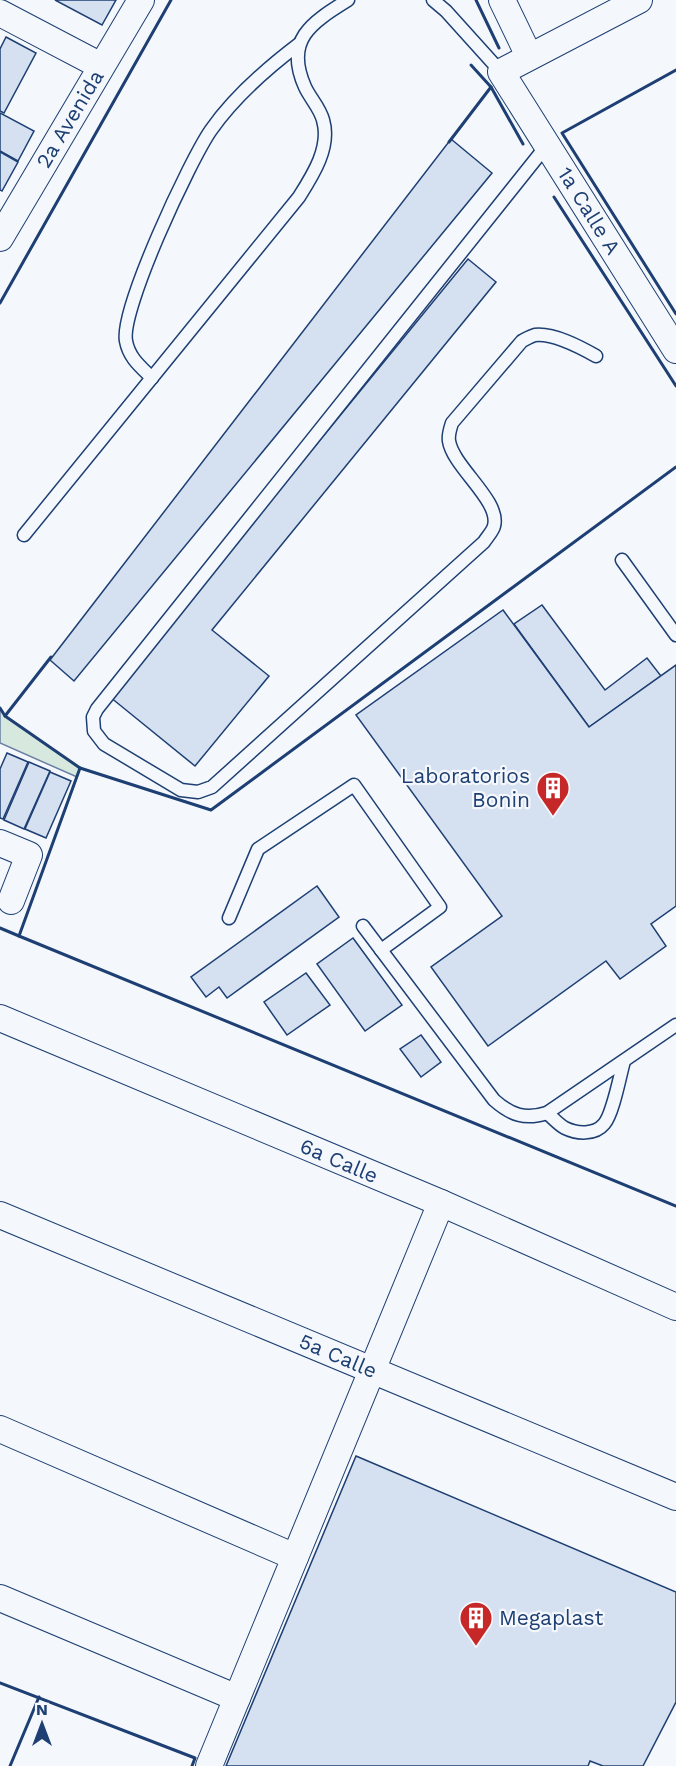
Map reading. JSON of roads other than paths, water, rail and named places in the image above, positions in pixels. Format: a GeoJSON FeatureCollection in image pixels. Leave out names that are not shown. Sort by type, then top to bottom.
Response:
{"type":"FeatureCollection","features":[{"type":"Feature","properties":{"kind":"street","name":"2a Avenida"},"geometry":{"type":"LineString","coordinates":[[0,238],[141,0]]}},
{"type":"Feature","properties":{"kind":"street"},"geometry":{"type":"LineString","coordinates":[[502,0],[529,56]]}},
{"type":"Feature","properties":{"kind":"street"},"geometry":{"type":"LineString","coordinates":[[501,72],[639,0]]}},
{"type":"Feature","properties":{"kind":"street"},"geometry":{"type":"LineString","coordinates":[[7,10],[101,66]]}},
{"type":"Feature","properties":{"kind":"street","name":"1a Calle A"},"geometry":{"type":"LineString","coordinates":[[501,72],[676,350]]}},
{"type":"Feature","properties":{"kind":"street"},"geometry":{"type":"LineString","coordinates":[[0,843],[28,855],[11,900]]}},
{"type":"Feature","properties":{"kind":"street","name":"6a Calle"},"geometry":{"type":"LineString","coordinates":[[0,1018],[441,1203],[676,1307]]}},
{"type":"Feature","properties":{"kind":"street"},"geometry":{"type":"LineString","coordinates":[[209,1766],[441,1203]]}},
{"type":"Feature","properties":{"kind":"street","name":"5a Calle"},"geometry":{"type":"LineString","coordinates":[[0,1215],[676,1497]]}},
{"type":"Feature","properties":{"kind":"street"},"geometry":{"type":"LineString","coordinates":[[0,1429],[295,1557]]}},
{"type":"Feature","properties":{"kind":"street"},"geometry":{"type":"LineString","coordinates":[[0,1598],[237,1698]]}},
{"type":"Feature","properties":{"kind":"lane"},"geometry":{"type":"LineString","coordinates":[[152,378],[131,357],[125,340],[126,329],[139,283],[195,156],[229,108],[252,84],[276,61],[299,44],[309,29],[326,14],[348,0]]}},
{"type":"Feature","properties":{"kind":"lane"},"geometry":{"type":"LineString","coordinates":[[433,0],[446,11],[501,72]]}},
{"type":"Feature","properties":{"kind":"lane"},"geometry":{"type":"LineString","coordinates":[[24,535],[299,197],[314,173],[324,137],[323,119],[306,89],[300,72],[297,56],[299,44]]}},
{"type":"Feature","properties":{"kind":"lane"},"geometry":{"type":"LineString","coordinates":[[547,145],[97,709],[93,717],[94,731],[104,744],[181,790],[198,792],[212,787],[484,542],[494,526],[495,513],[476,483],[452,453],[448,438],[452,423],[522,341],[533,335],[549,336],[578,346],[596,356]]}},
{"type":"Feature","properties":{"kind":"lane"},"geometry":{"type":"LineString","coordinates":[[622,560],[676,635]]}},
{"type":"Feature","properties":{"kind":"lane"},"geometry":{"type":"LineString","coordinates":[[229,918],[258,849],[354,785],[440,907],[381,950]]}},
{"type":"Feature","properties":{"kind":"lane"},"geometry":{"type":"LineString","coordinates":[[363,926],[494,1100],[504,1110],[515,1114],[536,1117],[547,1113],[673,1031]]}},
{"type":"Feature","properties":{"kind":"lane"},"geometry":{"type":"LineString","coordinates":[[547,1113],[565,1128],[579,1133],[595,1131],[605,1124],[624,1061]]}},
{"type":"Feature","properties":{"kind":"place","name":"Laboratorios Bonin"},"geometry":{"type":"Point","coordinates":[553,817]}},
{"type":"Feature","properties":{"kind":"place","name":"Megaplast"},"geometry":{"type":"Point","coordinates":[476,1647]}}]}
